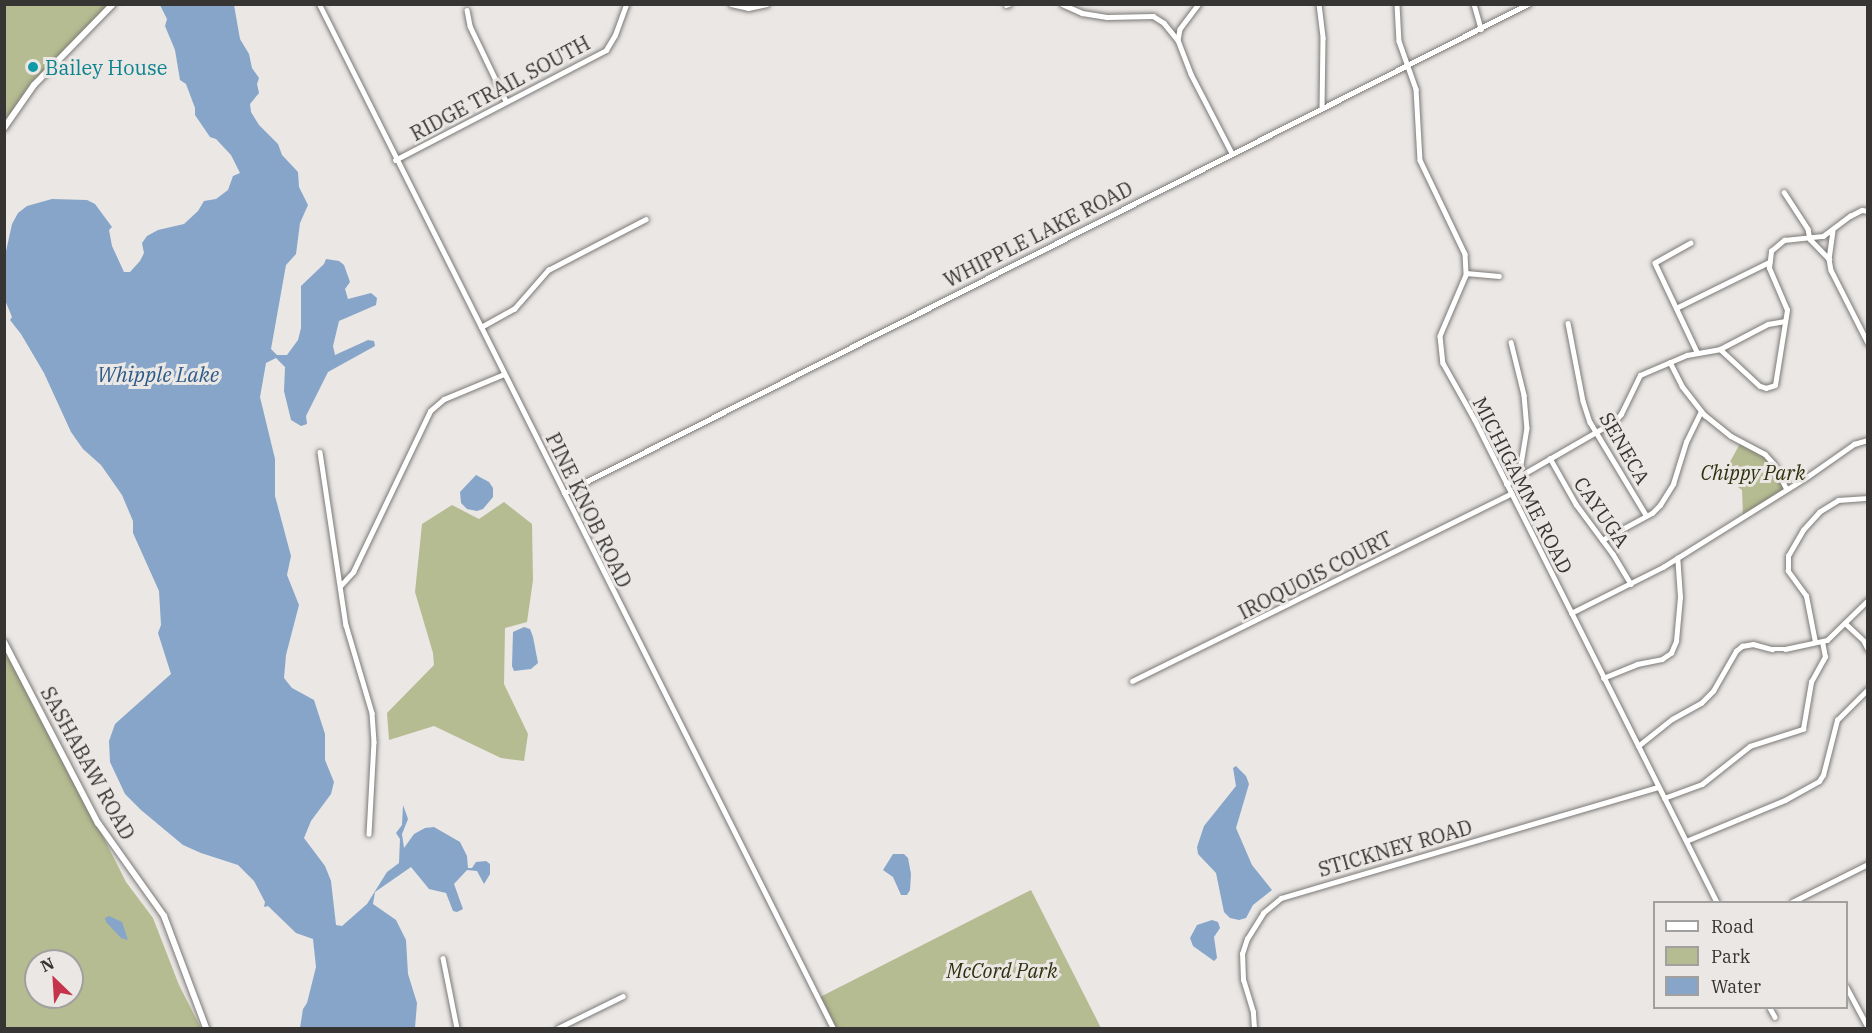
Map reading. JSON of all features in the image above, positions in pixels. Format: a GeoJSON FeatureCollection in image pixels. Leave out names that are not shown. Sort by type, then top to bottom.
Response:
{"type":"FeatureCollection","features":[{"type":"Feature","properties":{"kind":"main road"},"geometry":{"type":"LineString","coordinates":[[4,128],[34,85],[114,4]]}},
{"type":"Feature","properties":{"kind":"main road","name":"SASHABAW ROAD"},"geometry":{"type":"LineString","coordinates":[[4,642],[98,823],[164,916],[206,1029]]}},
{"type":"Feature","properties":{"kind":"street","name":"PINE KNOB ROAD"},"geometry":{"type":"LineString","coordinates":[[318,4],[833,1029]]}},
{"type":"Feature","properties":{"kind":"street","name":"RIDGE TRAIL SOUTH"},"geometry":{"type":"LineString","coordinates":[[395,160],[606,50],[615,35],[626,4]]}},
{"type":"Feature","properties":{"kind":"street"},"geometry":{"type":"LineString","coordinates":[[731,4],[748,8],[767,4]]}},
{"type":"Feature","properties":{"kind":"street"},"geometry":{"type":"LineString","coordinates":[[1062,4],[1082,13],[1107,17],[1153,16],[1164,22],[1178,40],[1184,60],[1232,153]]}},
{"type":"Feature","properties":{"kind":"street"},"geometry":{"type":"LineString","coordinates":[[1178,40],[1180,29],[1199,4]]}},
{"type":"Feature","properties":{"kind":"street"},"geometry":{"type":"LineString","coordinates":[[1319,4],[1323,38],[1322,108]]}},
{"type":"Feature","properties":{"kind":"street"},"geometry":{"type":"LineString","coordinates":[[1397,4],[1399,41],[1416,88],[1420,160],[1463,248],[1466,273],[1499,276]]}},
{"type":"Feature","properties":{"kind":"street"},"geometry":{"type":"LineString","coordinates":[[1474,4],[1481,28]]}},
{"type":"Feature","properties":{"kind":"street","name":"WHIPPLE LAKE ROAD"},"geometry":{"type":"LineString","coordinates":[[564,493],[1528,4]]}},
{"type":"Feature","properties":{"kind":"street"},"geometry":{"type":"LineString","coordinates":[[467,10],[470,26],[506,101]]}},
{"type":"Feature","properties":{"kind":"street"},"geometry":{"type":"LineString","coordinates":[[1784,192],[1808,230],[1810,239],[1829,259]]}},
{"type":"Feature","properties":{"kind":"street"},"geometry":{"type":"LineString","coordinates":[[1720,349],[1760,386],[1766,388],[1775,385],[1786,305],[1771,273],[1769,262],[1771,251],[1779,242],[1790,238],[1810,239],[1833,231],[1850,216],[1862,210],[1868,212]]}},
{"type":"Feature","properties":{"kind":"street"},"geometry":{"type":"LineString","coordinates":[[481,327],[514,309],[548,270],[646,219]]}},
{"type":"Feature","properties":{"kind":"street"},"geometry":{"type":"LineString","coordinates":[[1833,231],[1829,259],[1831,270],[1868,343]]}},
{"type":"Feature","properties":{"kind":"street"},"geometry":{"type":"LineString","coordinates":[[1691,243],[1655,262],[1697,352]]}},
{"type":"Feature","properties":{"kind":"street"},"geometry":{"type":"LineString","coordinates":[[1676,308],[1769,262]]}},
{"type":"Feature","properties":{"kind":"street","name":"MICHIGAMME ROAD"},"geometry":{"type":"LineString","coordinates":[[1466,273],[1443,324],[1441,356],[1716,901]]}},
{"type":"Feature","properties":{"kind":"street"},"geometry":{"type":"LineString","coordinates":[[1506,484],[1596,432],[1621,414],[1640,375],[1697,352],[1720,349],[1768,324],[1785,321]]}},
{"type":"Feature","properties":{"kind":"street","name":"SENECA"},"geometry":{"type":"LineString","coordinates":[[1568,323],[1583,402],[1596,432],[1646,515]]}},
{"type":"Feature","properties":{"kind":"street"},"geometry":{"type":"LineString","coordinates":[[1511,342],[1524,395],[1527,429],[1519,477]]}},
{"type":"Feature","properties":{"kind":"street"},"geometry":{"type":"LineString","coordinates":[[1670,362],[1682,386],[1701,411],[1731,436],[1765,454],[1774,464],[1786,488]]}},
{"type":"Feature","properties":{"kind":"street"},"geometry":{"type":"LineString","coordinates":[[341,585],[352,572],[430,411],[444,399],[504,374]]}},
{"type":"Feature","properties":{"kind":"street"},"geometry":{"type":"LineString","coordinates":[[1602,540],[1652,513],[1668,495],[1686,442],[1701,411]]}},
{"type":"Feature","properties":{"kind":"street"},"geometry":{"type":"LineString","coordinates":[[1571,613],[1631,584],[1677,558],[1854,444],[1868,440]]}},
{"type":"Feature","properties":{"kind":"street"},"geometry":{"type":"LineString","coordinates":[[320,452],[346,627],[372,713],[374,742],[369,834]]}},
{"type":"Feature","properties":{"kind":"street","name":"CAYUGA"},"geometry":{"type":"LineString","coordinates":[[1550,458],[1576,504],[1631,584]]}},
{"type":"Feature","properties":{"kind":"street","name":"IROQUOIS COURT"},"geometry":{"type":"LineString","coordinates":[[1132,681],[1511,494]]}},
{"type":"Feature","properties":{"kind":"street"},"geometry":{"type":"LineString","coordinates":[[1815,642],[1806,596],[1788,571],[1788,556],[1803,530],[1818,512],[1838,500],[1868,498]]}},
{"type":"Feature","properties":{"kind":"street"},"geometry":{"type":"LineString","coordinates":[[1603,678],[1637,664],[1662,659],[1671,653],[1676,641],[1680,597],[1677,558]]}},
{"type":"Feature","properties":{"kind":"street"},"geometry":{"type":"LineString","coordinates":[[1638,746],[1672,719],[1701,703],[1713,690],[1736,651],[1742,646],[1753,644],[1777,650],[1822,642],[1834,635],[1868,600]]}},
{"type":"Feature","properties":{"kind":"street"},"geometry":{"type":"LineString","coordinates":[[1845,623],[1864,641],[1868,649]]}},
{"type":"Feature","properties":{"kind":"street"},"geometry":{"type":"LineString","coordinates":[[1664,798],[1702,784],[1750,746],[1803,729],[1811,682],[1825,657],[1822,642]]}},
{"type":"Feature","properties":{"kind":"street"},"geometry":{"type":"LineString","coordinates":[[1686,841],[1785,800],[1819,781],[1823,775],[1837,720],[1846,707],[1868,689]]}},
{"type":"Feature","properties":{"kind":"street","name":"STICKNEY ROAD"},"geometry":{"type":"LineString","coordinates":[[1254,1029],[1253,1012],[1243,980],[1242,954],[1247,939],[1263,913],[1281,898],[1658,787]]}},
{"type":"Feature","properties":{"kind":"street"},"geometry":{"type":"LineString","coordinates":[[1796,901],[1868,864]]}},
{"type":"Feature","properties":{"kind":"street"},"geometry":{"type":"LineString","coordinates":[[443,958],[457,1029]]}},
{"type":"Feature","properties":{"kind":"street"},"geometry":{"type":"LineString","coordinates":[[1848,989],[1868,1027]]}},
{"type":"Feature","properties":{"kind":"street"},"geometry":{"type":"LineString","coordinates":[[558,1029],[623,996]]}},
{"type":"Feature","properties":{"kind":"street"},"geometry":{"type":"LineString","coordinates":[[1770,1009],[1774,1017]]}},
{"type":"Feature","properties":{"kind":"green space"},"geometry":{"type":"Polygon","coordinates":[[[4,5],[109,5],[30,84],[5,122],[4,5]]]}},
{"type":"Feature","properties":{"kind":"green space","name":"Chippy Park"},"geometry":{"type":"Polygon","coordinates":[[[1741,442],[1770,459],[1786,488],[1743,516],[1742,490],[1722,476],[1741,442]]]}},
{"type":"Feature","properties":{"kind":"green space"},"geometry":{"type":"Polygon","coordinates":[[[504,502],[532,524],[533,580],[527,622],[505,628],[504,684],[528,734],[524,761],[501,758],[434,726],[389,740],[387,713],[434,665],[433,653],[415,592],[422,524],[452,505],[479,519],[504,502]]]}},
{"type":"Feature","properties":{"kind":"green space"},"geometry":{"type":"Polygon","coordinates":[[[4,640],[126,882],[153,918],[179,985],[201,1028],[5,1028],[4,640]]]}},
{"type":"Feature","properties":{"kind":"green space","name":"McCord Park"},"geometry":{"type":"Polygon","coordinates":[[[1031,890],[1101,1028],[836,1028],[820,997],[1031,890]]]}},
{"type":"Feature","properties":{"kind":"water","name":"Whipple Lake"},"geometry":{"type":"Polygon","coordinates":[[[160,5],[234,5],[240,39],[249,54],[252,68],[259,78],[257,84],[259,93],[250,104],[251,112],[259,125],[278,144],[282,155],[298,172],[299,187],[308,205],[300,223],[296,254],[286,265],[271,349],[277,355],[287,355],[298,340],[301,328],[301,286],[324,264],[326,259],[339,261],[344,265],[350,282],[345,289],[348,299],[371,293],[377,298],[376,305],[339,321],[333,346],[335,355],[368,340],[374,341],[375,346],[328,372],[306,416],[307,424],[301,426],[291,420],[284,391],[285,367],[276,358],[266,363],[260,397],[275,459],[275,496],[291,556],[287,575],[299,605],[286,655],[284,678],[292,688],[314,700],[325,734],[325,760],[334,782],[331,794],[311,821],[304,838],[325,866],[331,881],[336,925],[342,926],[367,904],[387,872],[399,863],[400,839],[396,833],[402,825],[403,805],[408,819],[402,834],[404,848],[414,834],[425,828],[434,827],[460,842],[467,856],[468,868],[472,868],[476,862],[486,861],[490,864],[490,874],[484,884],[477,871],[467,870],[454,884],[463,909],[457,912],[453,911],[446,893],[429,889],[411,867],[375,892],[373,904],[396,920],[406,940],[408,974],[417,1003],[415,1028],[300,1028],[303,1009],[307,1003],[316,967],[313,939],[296,933],[268,906],[264,907],[265,902],[254,881],[238,865],[183,845],[141,810],[125,794],[110,762],[109,741],[115,724],[171,674],[158,633],[161,625],[159,591],[133,533],[133,521],[122,495],[101,465],[83,449],[71,432],[44,373],[10,320],[12,317],[5,300],[5,256],[12,224],[18,213],[27,206],[52,199],[87,200],[95,204],[112,227],[109,230],[112,246],[124,272],[130,272],[144,253],[142,243],[147,236],[158,230],[184,224],[198,211],[204,201],[216,199],[228,190],[233,176],[240,173],[231,155],[216,139],[210,137],[195,115],[195,108],[186,84],[180,80],[175,50],[165,26],[167,19],[160,5]]]}},
{"type":"Feature","properties":{"kind":"water"},"geometry":{"type":"Polygon","coordinates":[[[476,475],[489,482],[493,488],[493,497],[483,509],[477,511],[467,509],[461,503],[460,492],[476,475]]]}},
{"type":"Feature","properties":{"kind":"water"},"geometry":{"type":"Polygon","coordinates":[[[524,627],[530,629],[538,663],[531,669],[514,671],[512,666],[513,632],[524,627]]]}},
{"type":"Feature","properties":{"kind":"water"},"geometry":{"type":"Polygon","coordinates":[[[1236,766],[1246,776],[1249,784],[1236,828],[1252,865],[1272,890],[1253,905],[1246,918],[1239,920],[1230,918],[1224,912],[1216,873],[1198,854],[1197,847],[1204,826],[1236,786],[1233,768],[1236,766]]]}},
{"type":"Feature","properties":{"kind":"water"},"geometry":{"type":"Polygon","coordinates":[[[893,854],[904,854],[908,858],[911,874],[910,890],[907,895],[901,895],[893,877],[883,870],[893,854]]]}},
{"type":"Feature","properties":{"kind":"water"},"geometry":{"type":"Polygon","coordinates":[[[109,916],[122,922],[128,940],[121,938],[106,922],[105,918],[109,916]]]}},
{"type":"Feature","properties":{"kind":"water"},"geometry":{"type":"Polygon","coordinates":[[[1212,920],[1218,922],[1220,928],[1214,937],[1217,958],[1214,961],[1193,946],[1190,938],[1197,925],[1212,920]]]}},
{"type":"Feature","properties":{"kind":"place","name":"Bailey House"},"geometry":{"type":"Point","coordinates":[33,67]}}]}
